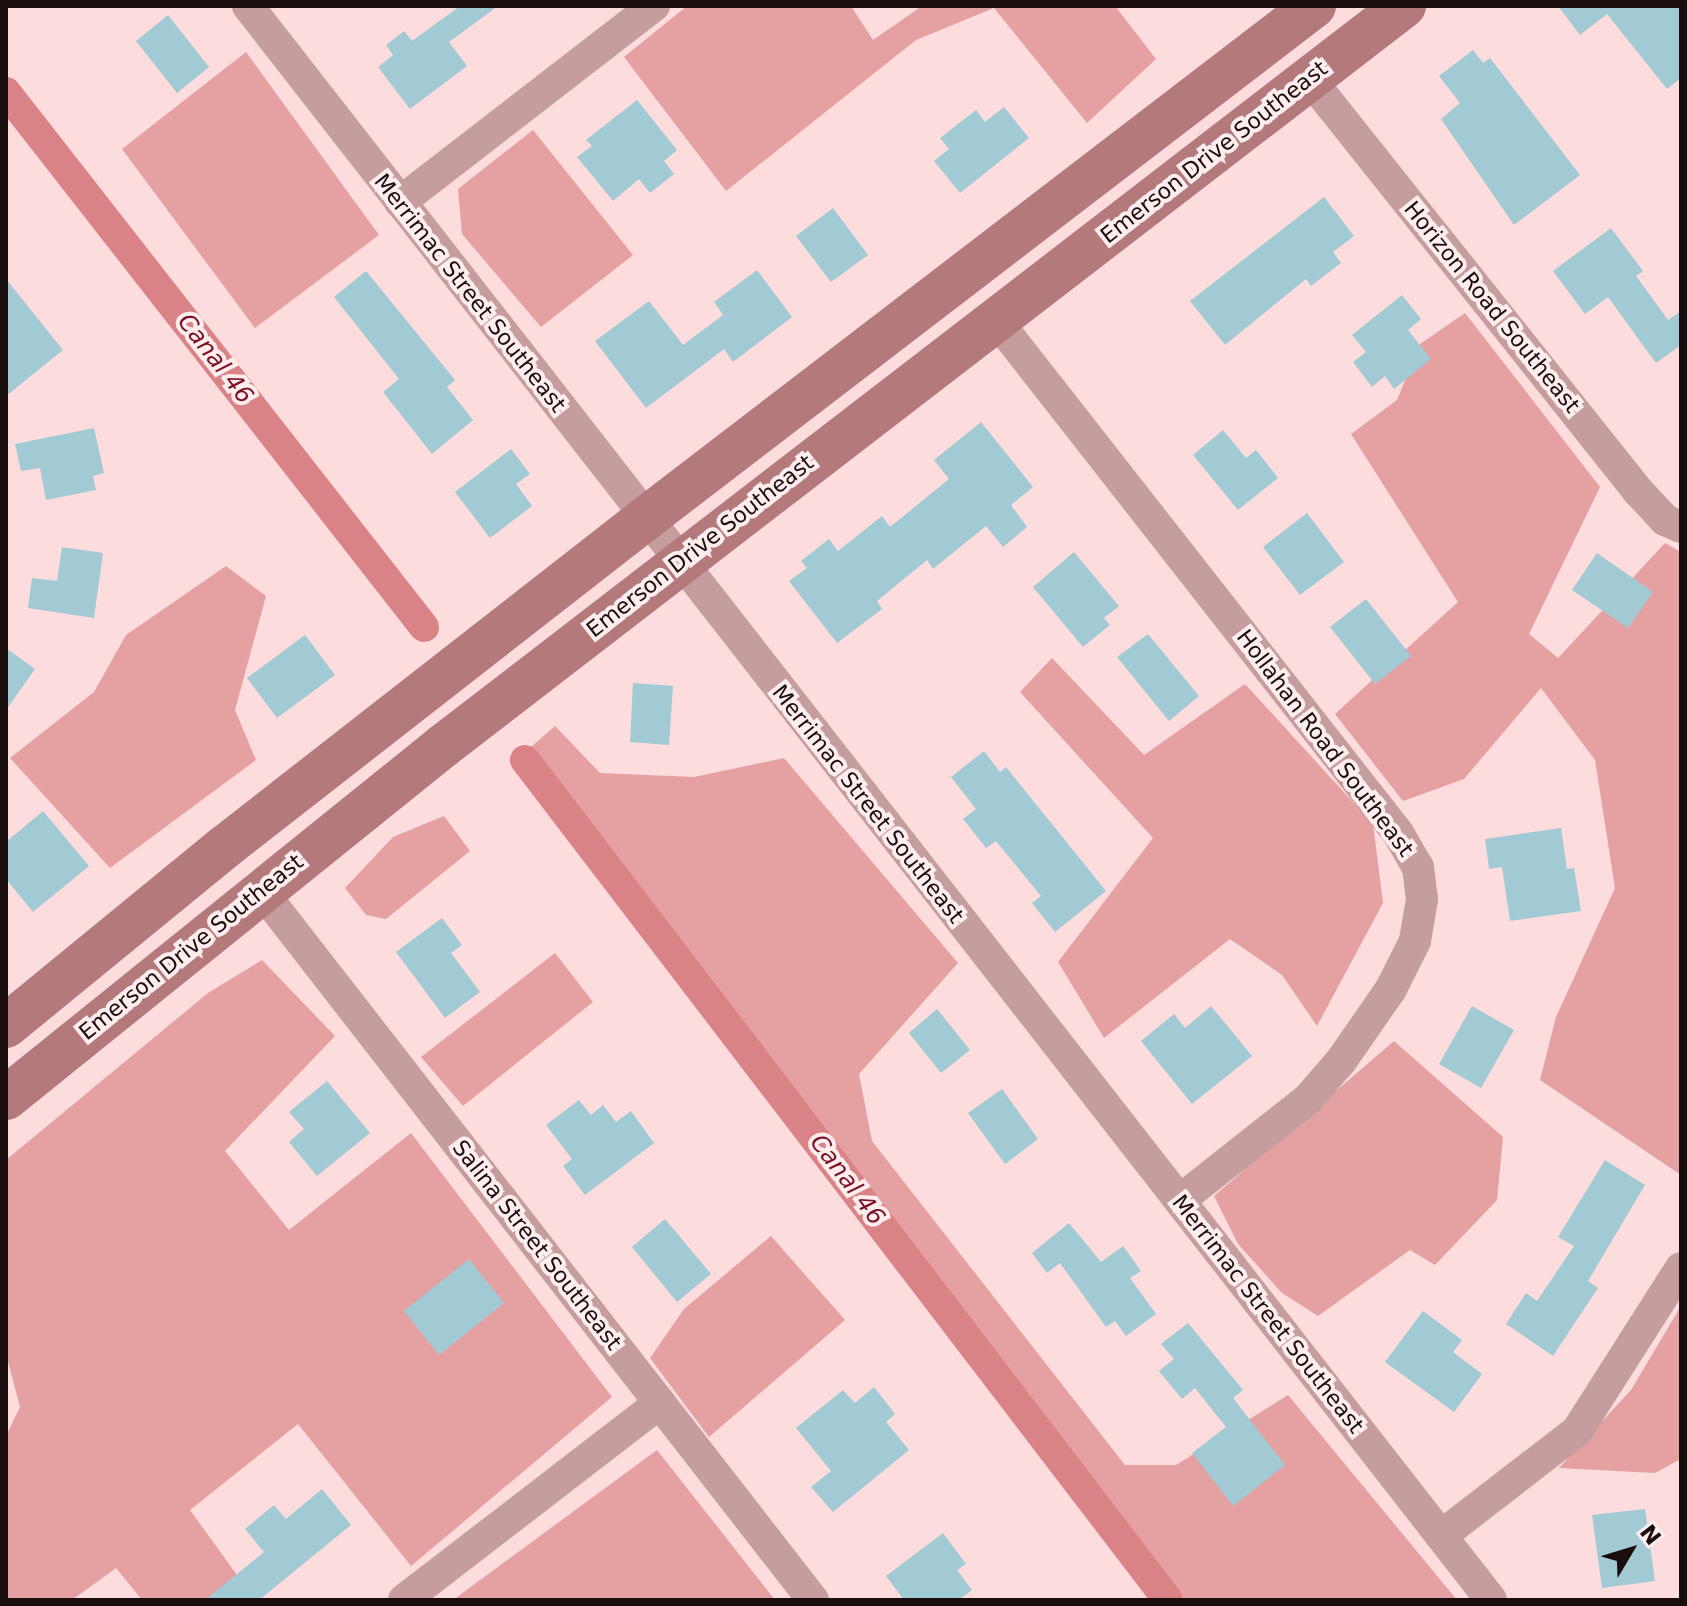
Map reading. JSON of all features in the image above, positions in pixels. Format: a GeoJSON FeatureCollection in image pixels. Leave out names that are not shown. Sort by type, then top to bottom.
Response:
{"type":"FeatureCollection","features":[{"type":"Feature","properties":{"kind":"street","name":"Merrimac Street Southeast"},"geometry":{"type":"LineString","coordinates":[[248,6],[678,562],[1491,1600]]}},
{"type":"Feature","properties":{"kind":"street"},"geometry":{"type":"LineString","coordinates":[[400,202],[654,6]]}},
{"type":"Feature","properties":{"kind":"street"},"geometry":{"type":"LineString","coordinates":[[6,1026],[226,846],[645,519],[1314,6]]}},
{"type":"Feature","properties":{"kind":"street","name":"Emerson Drive Southeast"},"geometry":{"type":"LineString","coordinates":[[6,1098],[260,889],[678,562],[1404,6]]}},
{"type":"Feature","properties":{"kind":"street","name":"Horizon Road Southeast"},"geometry":{"type":"LineString","coordinates":[[1309,78],[1638,491],[1665,520],[1681,527]]}},
{"type":"Feature","properties":{"kind":"street","name":"Hollahan Road Southeast"},"geometry":{"type":"LineString","coordinates":[[996,320],[1398,833],[1418,867],[1422,899],[1415,941],[1391,989],[1341,1061],[1308,1099],[1180,1200]]}},
{"type":"Feature","properties":{"kind":"street","name":"Salina Street Southeast"},"geometry":{"type":"LineString","coordinates":[[260,889],[813,1600]]}},
{"type":"Feature","properties":{"kind":"street"},"geometry":{"type":"LineString","coordinates":[[1441,1536],[1577,1431],[1681,1268]]}},
{"type":"Feature","properties":{"kind":"street"},"geometry":{"type":"LineString","coordinates":[[404,1600],[660,1403]]}},
{"type":"Feature","properties":{"kind":"shaded area"},"geometry":{"type":"Polygon","coordinates":[[[687,6],[851,6],[873,40],[922,6],[1115,6],[1156,59],[1087,123],[994,8],[916,40],[726,191],[624,57],[687,6]]]}},
{"type":"Feature","properties":{"kind":"shaded area"},"geometry":{"type":"Polygon","coordinates":[[[246,52],[379,235],[255,328],[122,149],[246,52]]]}},
{"type":"Feature","properties":{"kind":"shaded area"},"geometry":{"type":"Polygon","coordinates":[[[533,130],[633,255],[541,327],[462,234],[458,189],[533,130]]]}},
{"type":"Feature","properties":{"kind":"shaded area"},"geometry":{"type":"Polygon","coordinates":[[[1465,313],[1600,487],[1529,634],[1558,658],[1665,543],[1681,552],[1681,1175],[1540,1080],[1556,1017],[1615,888],[1595,760],[1541,688],[1464,779],[1403,801],[1335,714],[1458,602],[1351,434],[1397,400],[1420,344],[1465,313]]]}},
{"type":"Feature","properties":{"kind":"shaded area"},"geometry":{"type":"Polygon","coordinates":[[[226,566],[266,596],[235,710],[256,760],[110,868],[10,758],[94,692],[126,635],[226,566]]]}},
{"type":"Feature","properties":{"kind":"shaded area"},"geometry":{"type":"Polygon","coordinates":[[[1052,658],[1144,755],[1245,684],[1373,824],[1383,903],[1317,1026],[1282,975],[1230,939],[1104,1038],[1058,962],[1153,838],[1020,692],[1052,658]]]}},
{"type":"Feature","properties":{"kind":"shaded area"},"geometry":{"type":"Polygon","coordinates":[[[555,726],[600,773],[694,777],[784,758],[958,963],[859,1074],[872,1141],[1125,1465],[1176,1465],[1288,1395],[1457,1600],[1183,1600],[531,747],[555,726]]]}},
{"type":"Feature","properties":{"kind":"shaded area"},"geometry":{"type":"Polygon","coordinates":[[[444,816],[470,851],[386,919],[366,915],[345,888],[393,837],[444,816]]]}},
{"type":"Feature","properties":{"kind":"shaded area"},"geometry":{"type":"Polygon","coordinates":[[[555,953],[593,1002],[463,1106],[421,1057],[555,953]]]}},
{"type":"Feature","properties":{"kind":"shaded area"},"geometry":{"type":"Polygon","coordinates":[[[262,960],[335,1036],[225,1151],[289,1230],[411,1133],[612,1397],[411,1566],[298,1424],[190,1510],[255,1600],[142,1600],[116,1568],[72,1600],[6,1600],[6,1436],[20,1407],[6,1354],[6,1160],[208,993],[262,960]]]}},
{"type":"Feature","properties":{"kind":"shaded area"},"geometry":{"type":"Polygon","coordinates":[[[1394,1041],[1503,1137],[1497,1200],[1435,1265],[1410,1250],[1318,1316],[1282,1293],[1238,1244],[1214,1196],[1394,1041]]]}},
{"type":"Feature","properties":{"kind":"shaded area"},"geometry":{"type":"Polygon","coordinates":[[[771,1236],[845,1320],[709,1437],[650,1358],[684,1309],[771,1236]]]}},
{"type":"Feature","properties":{"kind":"shaded area"},"geometry":{"type":"Polygon","coordinates":[[[1681,1306],[1681,1459],[1655,1473],[1559,1468],[1631,1390],[1681,1306]]]}},
{"type":"Feature","properties":{"kind":"shaded area"},"geometry":{"type":"Polygon","coordinates":[[[657,1450],[775,1600],[453,1600],[657,1450]]]}},
{"type":"Feature","properties":{"kind":"building"},"geometry":{"type":"Polygon","coordinates":[[[460,6],[498,6],[449,42],[467,66],[410,109],[378,67],[393,55],[386,45],[404,31],[412,41],[460,6]]]}},
{"type":"Feature","properties":{"kind":"building"},"geometry":{"type":"Polygon","coordinates":[[[1558,6],[1681,6],[1681,78],[1667,89],[1607,14],[1580,35],[1558,6]]]}},
{"type":"Feature","properties":{"kind":"building"},"geometry":{"type":"Polygon","coordinates":[[[168,15],[209,67],[177,93],[136,41],[168,15]]]}},
{"type":"Feature","properties":{"kind":"building"},"geometry":{"type":"Polygon","coordinates":[[[1473,50],[1483,63],[1490,58],[1580,175],[1514,225],[1441,119],[1460,103],[1439,76],[1473,50]]]}},
{"type":"Feature","properties":{"kind":"building"},"geometry":{"type":"Polygon","coordinates":[[[637,100],[677,150],[664,161],[674,174],[650,193],[639,179],[613,201],[577,157],[592,146],[586,140],[637,100]]]}},
{"type":"Feature","properties":{"kind":"building"},"geometry":{"type":"Polygon","coordinates":[[[1004,107],[1029,138],[960,193],[934,161],[949,149],[940,138],[976,110],[985,122],[1004,107]]]}},
{"type":"Feature","properties":{"kind":"building"},"geometry":{"type":"Polygon","coordinates":[[[1324,197],[1354,236],[1333,252],[1341,263],[1311,286],[1306,279],[1225,345],[1190,301],[1324,197]]]}},
{"type":"Feature","properties":{"kind":"building"},"geometry":{"type":"Polygon","coordinates":[[[833,208],[868,255],[831,282],[796,236],[833,208]]]}},
{"type":"Feature","properties":{"kind":"building"},"geometry":{"type":"Polygon","coordinates":[[[1611,228],[1643,271],[1636,276],[1668,320],[1681,311],[1681,345],[1656,363],[1608,297],[1585,314],[1553,271],[1611,228]]]}},
{"type":"Feature","properties":{"kind":"building"},"geometry":{"type":"Polygon","coordinates":[[[757,270],[792,317],[733,362],[724,349],[646,408],[595,341],[649,301],[683,345],[723,315],[714,302],[757,270]]]}},
{"type":"Feature","properties":{"kind":"building"},"geometry":{"type":"Polygon","coordinates":[[[366,271],[455,380],[447,387],[473,420],[432,454],[383,392],[399,379],[334,297],[366,271]]]}},
{"type":"Feature","properties":{"kind":"building"},"geometry":{"type":"Polygon","coordinates":[[[6,279],[63,350],[6,396],[6,279]]]}},
{"type":"Feature","properties":{"kind":"building"},"geometry":{"type":"Polygon","coordinates":[[[1402,295],[1421,319],[1408,330],[1431,359],[1394,389],[1385,376],[1372,387],[1353,362],[1366,352],[1352,335],[1402,295]]]}},
{"type":"Feature","properties":{"kind":"building"},"geometry":{"type":"Polygon","coordinates":[[[981,422],[1033,487],[1011,505],[1027,527],[1003,547],[986,526],[933,569],[927,560],[877,601],[882,609],[837,643],[789,581],[807,568],[801,561],[829,539],[838,551],[882,516],[890,527],[949,479],[934,460],[981,422]]]}},
{"type":"Feature","properties":{"kind":"building"},"geometry":{"type":"Polygon","coordinates":[[[94,428],[104,473],[93,476],[96,490],[46,500],[40,468],[21,471],[15,444],[94,428]]]}},
{"type":"Feature","properties":{"kind":"building"},"geometry":{"type":"Polygon","coordinates":[[[1223,430],[1246,458],[1256,450],[1278,478],[1238,510],[1193,455],[1223,430]]]}},
{"type":"Feature","properties":{"kind":"building"},"geometry":{"type":"Polygon","coordinates":[[[511,449],[530,474],[516,484],[532,506],[490,538],[455,492],[511,449]]]}},
{"type":"Feature","properties":{"kind":"building"},"geometry":{"type":"Polygon","coordinates":[[[1307,513],[1344,562],[1300,595],[1263,547],[1307,513]]]}},
{"type":"Feature","properties":{"kind":"building"},"geometry":{"type":"Polygon","coordinates":[[[62,547],[103,553],[94,618],[28,608],[32,578],[57,581],[62,547]]]}},
{"type":"Feature","properties":{"kind":"building"},"geometry":{"type":"Polygon","coordinates":[[[1074,552],[1119,606],[1104,618],[1110,625],[1083,647],[1033,587],[1074,552]]]}},
{"type":"Feature","properties":{"kind":"building"},"geometry":{"type":"Polygon","coordinates":[[[1597,553],[1653,592],[1628,628],[1572,590],[1597,553]]]}},
{"type":"Feature","properties":{"kind":"building"},"geometry":{"type":"Polygon","coordinates":[[[1366,599],[1411,656],[1375,684],[1330,627],[1366,599]]]}},
{"type":"Feature","properties":{"kind":"building"},"geometry":{"type":"Polygon","coordinates":[[[1148,634],[1199,696],[1169,721],[1117,657],[1148,634]]]}},
{"type":"Feature","properties":{"kind":"building"},"geometry":{"type":"Polygon","coordinates":[[[305,635],[335,675],[277,718],[247,678],[305,635]]]}},
{"type":"Feature","properties":{"kind":"building"},"geometry":{"type":"Polygon","coordinates":[[[6,648],[35,669],[6,710],[6,648]]]}},
{"type":"Feature","properties":{"kind":"building"},"geometry":{"type":"Polygon","coordinates":[[[633,683],[673,686],[669,745],[630,742],[633,683]]]}},
{"type":"Feature","properties":{"kind":"building"},"geometry":{"type":"Polygon","coordinates":[[[984,751],[1000,772],[1006,767],[1106,891],[1055,932],[1032,903],[1041,896],[996,841],[986,848],[963,819],[976,809],[951,777],[984,751]]]}},
{"type":"Feature","properties":{"kind":"building"},"geometry":{"type":"Polygon","coordinates":[[[43,811],[89,866],[33,912],[6,879],[6,842],[43,811]]]}},
{"type":"Feature","properties":{"kind":"building"},"geometry":{"type":"Polygon","coordinates":[[[1561,828],[1567,869],[1574,868],[1581,911],[1510,921],[1502,867],[1489,869],[1485,839],[1561,828]]]}},
{"type":"Feature","properties":{"kind":"building"},"geometry":{"type":"Polygon","coordinates":[[[442,918],[462,945],[451,953],[480,992],[445,1018],[396,952],[442,918]]]}},
{"type":"Feature","properties":{"kind":"building"},"geometry":{"type":"Polygon","coordinates":[[[1211,1006],[1252,1056],[1192,1104],[1141,1041],[1174,1014],[1185,1028],[1211,1006]]]}},
{"type":"Feature","properties":{"kind":"building"},"geometry":{"type":"Polygon","coordinates":[[[1472,1006],[1514,1030],[1481,1088],[1439,1064],[1472,1006]]]}},
{"type":"Feature","properties":{"kind":"building"},"geometry":{"type":"Polygon","coordinates":[[[937,1009],[970,1050],[941,1073],[909,1033],[937,1009]]]}},
{"type":"Feature","properties":{"kind":"building"},"geometry":{"type":"Polygon","coordinates":[[[327,1081],[370,1133],[317,1176],[289,1142],[304,1129],[289,1112],[327,1081]]]}},
{"type":"Feature","properties":{"kind":"building"},"geometry":{"type":"Polygon","coordinates":[[[1002,1089],[1038,1139],[1005,1164],[968,1113],[1002,1089]]]}},
{"type":"Feature","properties":{"kind":"building"},"geometry":{"type":"Polygon","coordinates":[[[579,1100],[591,1115],[603,1105],[616,1122],[631,1111],[654,1143],[585,1195],[563,1166],[572,1159],[546,1125],[579,1100]]]}},
{"type":"Feature","properties":{"kind":"building"},"geometry":{"type":"Polygon","coordinates":[[[1605,1160],[1645,1185],[1588,1281],[1598,1288],[1553,1356],[1506,1324],[1526,1293],[1537,1301],[1574,1246],[1558,1237],[1605,1160]]]}},
{"type":"Feature","properties":{"kind":"building"},"geometry":{"type":"Polygon","coordinates":[[[665,1219],[711,1274],[677,1302],[632,1247],[665,1219]]]}},
{"type":"Feature","properties":{"kind":"building"},"geometry":{"type":"Polygon","coordinates":[[[1069,1223],[1101,1262],[1123,1246],[1141,1271],[1130,1278],[1156,1314],[1126,1336],[1115,1321],[1106,1327],[1060,1263],[1047,1273],[1032,1253],[1069,1223]]]}},
{"type":"Feature","properties":{"kind":"building"},"geometry":{"type":"Polygon","coordinates":[[[469,1259],[504,1303],[439,1355],[404,1311],[469,1259]]]}},
{"type":"Feature","properties":{"kind":"building"},"geometry":{"type":"Polygon","coordinates":[[[1423,1311],[1462,1340],[1453,1352],[1482,1374],[1454,1412],[1385,1362],[1423,1311]]]}},
{"type":"Feature","properties":{"kind":"building"},"geometry":{"type":"Polygon","coordinates":[[[1188,1323],[1243,1390],[1233,1398],[1285,1465],[1233,1506],[1192,1453],[1226,1427],[1195,1388],[1182,1399],[1159,1371],[1174,1359],[1161,1344],[1188,1323]]]}},
{"type":"Feature","properties":{"kind":"building"},"geometry":{"type":"Polygon","coordinates":[[[874,1387],[895,1414],[886,1422],[909,1450],[833,1512],[811,1487],[831,1471],[796,1428],[843,1390],[855,1403],[874,1387]]]}},
{"type":"Feature","properties":{"kind":"building"},"geometry":{"type":"Polygon","coordinates":[[[322,1489],[351,1525],[259,1600],[205,1600],[264,1552],[245,1529],[274,1505],[286,1519],[322,1489]]]}},
{"type":"Feature","properties":{"kind":"building"},"geometry":{"type":"Polygon","coordinates":[[[1645,1509],[1655,1581],[1602,1588],[1592,1515],[1645,1509]]]}},
{"type":"Feature","properties":{"kind":"building"},"geometry":{"type":"Polygon","coordinates":[[[943,1533],[966,1564],[957,1570],[972,1590],[959,1600],[904,1600],[886,1576],[943,1533]]]}},
{"type":"Feature","properties":{"kind":"waterway","name":"Canal 46"},"geometry":{"type":"LineString","coordinates":[[6,92],[424,627]]}},
{"type":"Feature","properties":{"kind":"waterway","name":"Canal 46"},"geometry":{"type":"LineString","coordinates":[[525,760],[1168,1600]]}}]}
